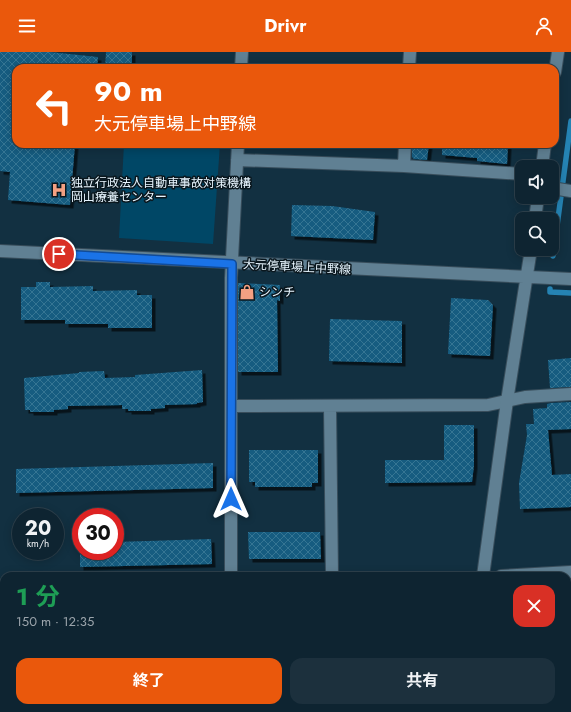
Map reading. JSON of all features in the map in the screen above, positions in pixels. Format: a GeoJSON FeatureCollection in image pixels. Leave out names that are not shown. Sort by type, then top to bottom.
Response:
{"type":"FeatureCollection","features":[{"type":"Feature","properties":{"kind":"street"},"geometry":{"type":"LineString","coordinates":[[241,64],[242,52]]}},
{"type":"Feature","properties":{"kind":"street"},"geometry":{"type":"LineString","coordinates":[[409,64],[410,52]]}},
{"type":"Feature","properties":{"kind":"street"},"geometry":{"type":"LineString","coordinates":[[556,64],[558,52]]}},
{"type":"Feature","properties":{"kind":"street"},"geometry":{"type":"LineString","coordinates":[[231,572],[232,264],[238,148]]}},
{"type":"Feature","properties":{"kind":"street"},"geometry":{"type":"LineString","coordinates":[[404,166],[405,148]]}},
{"type":"Feature","properties":{"kind":"street"},"geometry":{"type":"LineString","coordinates":[[543,160],[544,148]]}},
{"type":"Feature","properties":{"kind":"street"},"geometry":{"type":"LineString","coordinates":[[237,160],[404,166],[515,174]]}},
{"type":"Feature","properties":{"kind":"street","name":"大元停車場上中野線"},"geometry":{"type":"LineString","coordinates":[[0,251],[232,264],[571,280]]}},
{"type":"Feature","properties":{"kind":"street"},"geometry":{"type":"LineString","coordinates":[[484,572],[507,401],[530,256]]}},
{"type":"Feature","properties":{"kind":"street"},"geometry":{"type":"LineString","coordinates":[[231,406],[330,407],[488,405],[525,397],[571,394]]}},
{"type":"Feature","properties":{"kind":"street"},"geometry":{"type":"LineString","coordinates":[[330,407],[332,572]]}},
{"type":"Feature","properties":{"kind":"shaded area"},"geometry":{"type":"Polygon","coordinates":[[[124,148],[220,148],[213,244],[119,238],[124,148]]]}},
{"type":"Feature","properties":{"kind":"building"},"geometry":{"type":"Polygon","coordinates":[[[0,52],[50,52],[98,57],[97,64],[12,64],[12,148],[75,148],[70,205],[8,200],[10,172],[0,171],[0,52]]]}},
{"type":"Feature","properties":{"kind":"building"},"geometry":{"type":"Polygon","coordinates":[[[106,52],[132,52],[132,64],[105,64],[106,52]]]}},
{"type":"Feature","properties":{"kind":"building"},"geometry":{"type":"Polygon","coordinates":[[[412,148],[428,148],[427,160],[414,159],[412,157],[412,148]]]}},
{"type":"Feature","properties":{"kind":"building"},"geometry":{"type":"Polygon","coordinates":[[[442,148],[508,148],[507,164],[477,161],[477,158],[442,155],[442,148]]]}},
{"type":"Feature","properties":{"kind":"building"},"geometry":{"type":"Polygon","coordinates":[[[292,205],[332,206],[375,212],[373,240],[291,236],[292,205]]]}},
{"type":"Feature","properties":{"kind":"building"},"geometry":{"type":"Polygon","coordinates":[[[36,282],[50,282],[50,287],[93,286],[93,291],[137,290],[137,295],[152,295],[152,328],[108,328],[108,324],[65,324],[65,320],[21,320],[21,287],[36,287],[36,282]]]}},
{"type":"Feature","properties":{"kind":"building"},"geometry":{"type":"Polygon","coordinates":[[[238,283],[280,285],[280,301],[277,300],[278,372],[238,372],[238,283]]]}},
{"type":"Feature","properties":{"kind":"building"},"geometry":{"type":"Polygon","coordinates":[[[451,298],[488,300],[493,305],[490,356],[448,354],[451,298]]]}},
{"type":"Feature","properties":{"kind":"building"},"geometry":{"type":"Polygon","coordinates":[[[330,319],[402,321],[402,363],[329,361],[330,319]]]}},
{"type":"Feature","properties":{"kind":"building"},"geometry":{"type":"Polygon","coordinates":[[[571,358],[571,387],[550,388],[548,360],[571,358]]]}},
{"type":"Feature","properties":{"kind":"building"},"geometry":{"type":"Polygon","coordinates":[[[202,370],[203,402],[197,404],[165,405],[165,408],[151,409],[151,411],[128,411],[128,409],[122,409],[122,405],[68,406],[68,409],[54,410],[54,412],[30,412],[30,410],[25,410],[24,378],[104,371],[105,378],[135,377],[135,375],[202,370]]]}},
{"type":"Feature","properties":{"kind":"building"},"geometry":{"type":"Polygon","coordinates":[[[571,402],[571,429],[548,430],[552,475],[571,474],[571,507],[520,509],[519,483],[527,435],[526,424],[534,424],[533,409],[547,408],[547,404],[551,403],[571,402]]]}},
{"type":"Feature","properties":{"kind":"building"},"geometry":{"type":"Polygon","coordinates":[[[444,425],[474,425],[474,465],[472,482],[385,483],[385,460],[444,460],[444,425]]]}},
{"type":"Feature","properties":{"kind":"building"},"geometry":{"type":"Polygon","coordinates":[[[249,450],[318,450],[318,483],[312,483],[312,487],[255,487],[255,482],[249,482],[249,450]]]}},
{"type":"Feature","properties":{"kind":"building"},"geometry":{"type":"Polygon","coordinates":[[[213,463],[213,488],[16,493],[16,469],[213,463]]]}},
{"type":"Feature","properties":{"kind":"building"},"geometry":{"type":"Polygon","coordinates":[[[248,532],[320,532],[321,559],[249,559],[248,532]]]}},
{"type":"Feature","properties":{"kind":"building"},"geometry":{"type":"Polygon","coordinates":[[[211,539],[212,564],[80,567],[80,560],[124,560],[124,542],[211,539]]]}},
{"type":"Feature","properties":{"kind":"waterway"},"geometry":{"type":"LineString","coordinates":[[559,212],[571,121]]}},
{"type":"Feature","properties":{"kind":"waterway"},"geometry":{"type":"LineString","coordinates":[[550,289],[550,292],[571,293]]}},
{"type":"Feature","properties":{"kind":"place","name":"独立行政法人自動車事故対策機構 岡山療養センター"},"geometry":{"type":"Point","coordinates":[59,190]}},
{"type":"Feature","properties":{"kind":"place","name":"シンチ"},"geometry":{"type":"Point","coordinates":[247,292]}},
{"type":"Feature","properties":{"kind":"route"},"geometry":{"type":"LineString","coordinates":[[59,254],[232,264],[231,499]]}}]}
